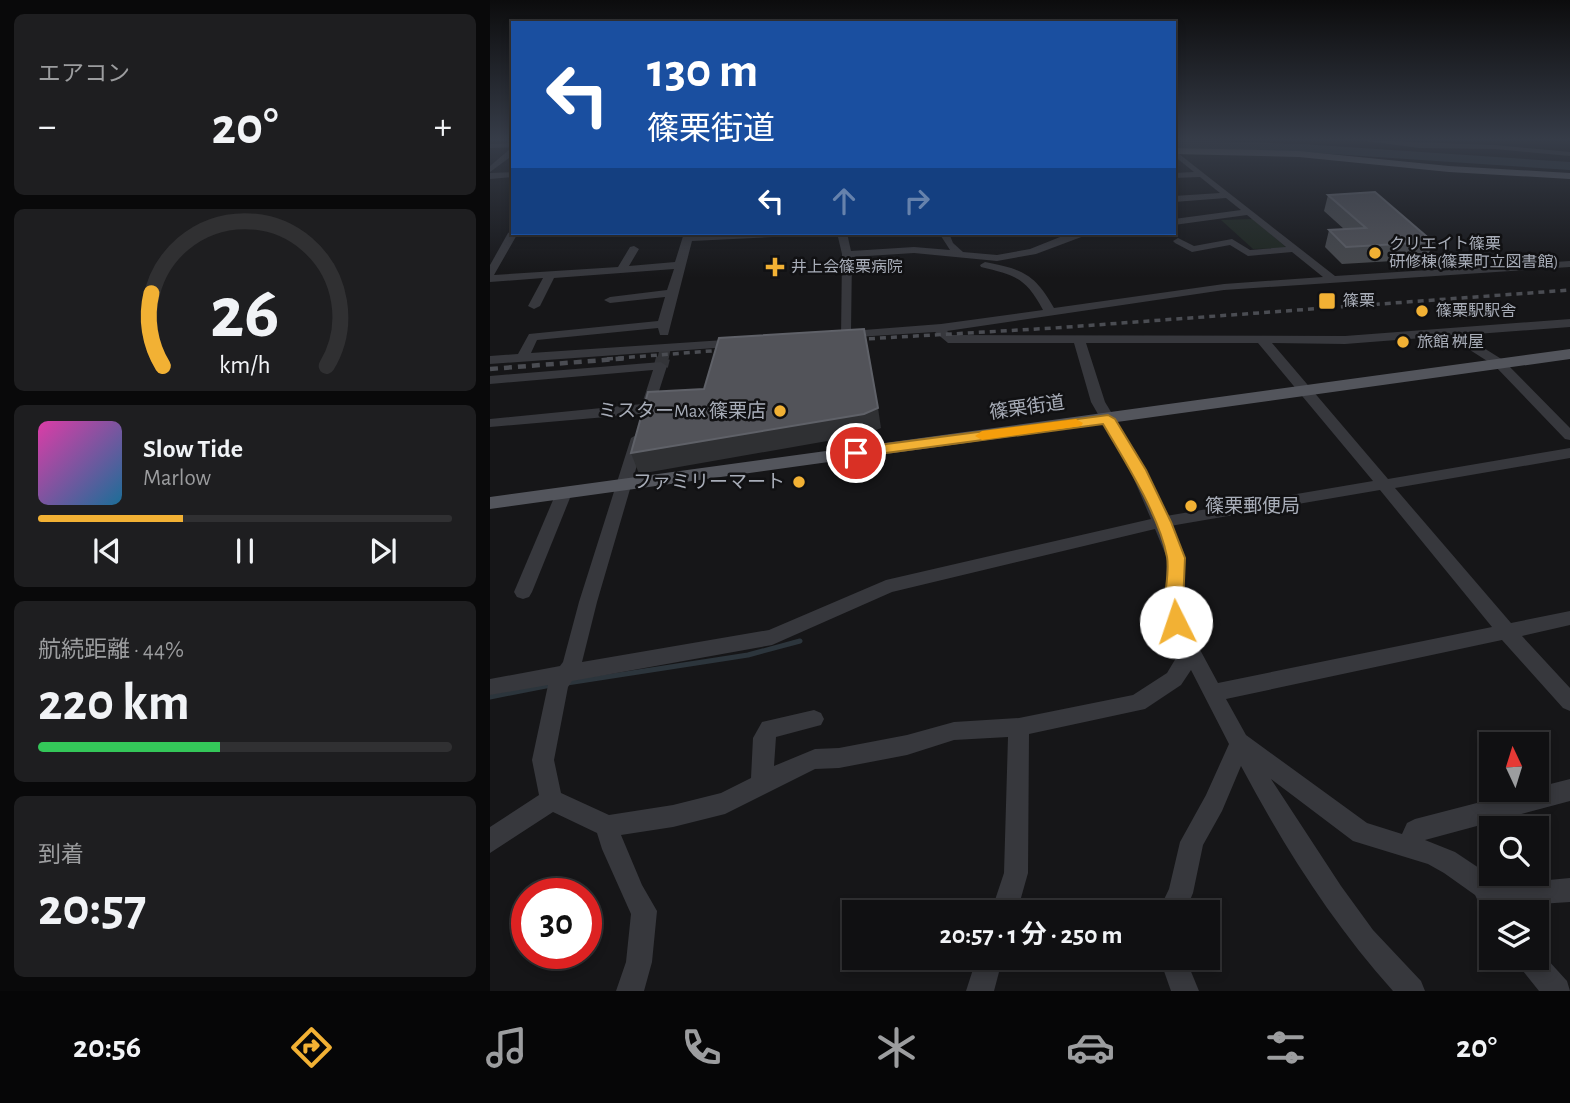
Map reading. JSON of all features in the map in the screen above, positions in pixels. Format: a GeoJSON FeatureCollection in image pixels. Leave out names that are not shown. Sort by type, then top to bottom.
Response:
{"type":"FeatureCollection","features":[{"type":"Feature","properties":{"kind":"main road","name":"篠栗街道"},"geometry":{"type":"LineString","coordinates":[[490,503],[1570,354]]}},
{"type":"Feature","properties":{"kind":"street"},"geometry":{"type":"LineString","coordinates":[[1218,186],[1332,279]]}},
{"type":"Feature","properties":{"kind":"street"},"geometry":{"type":"LineString","coordinates":[[1176,199],[1229,195]]}},
{"type":"Feature","properties":{"kind":"street"},"geometry":{"type":"LineString","coordinates":[[1176,222],[1249,212]]}},
{"type":"Feature","properties":{"kind":"street"},"geometry":{"type":"LineString","coordinates":[[512,235],[490,276],[550,275],[682,265]]}},
{"type":"Feature","properties":{"kind":"street"},"geometry":{"type":"LineString","coordinates":[[665,349],[664,324],[689,235]]}},
{"type":"Feature","properties":{"kind":"street"},"geometry":{"type":"LineString","coordinates":[[842,235],[847,254],[845,335]]}},
{"type":"Feature","properties":{"kind":"street"},"geometry":{"type":"LineString","coordinates":[[945,235],[949,244],[960,255],[984,265],[1020,272],[1030,279],[1050,313]]}},
{"type":"Feature","properties":{"kind":"street"},"geometry":{"type":"LineString","coordinates":[[847,254],[914,250],[997,258],[1032,252],[1076,235]]}},
{"type":"Feature","properties":{"kind":"street"},"geometry":{"type":"LineString","coordinates":[[1178,241],[1204,257]]}},
{"type":"Feature","properties":{"kind":"street"},"geometry":{"type":"LineString","coordinates":[[1192,248],[1232,242],[1248,253],[1292,249]]}},
{"type":"Feature","properties":{"kind":"street"},"geometry":{"type":"LineString","coordinates":[[621,270],[634,249]]}},
{"type":"Feature","properties":{"kind":"street"},"geometry":{"type":"LineString","coordinates":[[831,336],[941,328],[1224,287],[1570,264]]}},
{"type":"Feature","properties":{"kind":"street"},"geometry":{"type":"LineString","coordinates":[[534,306],[550,275]]}},
{"type":"Feature","properties":{"kind":"street"},"geometry":{"type":"LineString","coordinates":[[610,300],[672,293]]}},
{"type":"Feature","properties":{"kind":"street"},"geometry":{"type":"LineString","coordinates":[[941,328],[941,333],[948,339],[1345,340],[1570,323]]}},
{"type":"Feature","properties":{"kind":"street"},"geometry":{"type":"LineString","coordinates":[[522,358],[533,337],[664,324]]}},
{"type":"Feature","properties":{"kind":"street"},"geometry":{"type":"LineString","coordinates":[[1451,333],[1499,363],[1570,436]]}},
{"type":"Feature","properties":{"kind":"street"},"geometry":{"type":"LineString","coordinates":[[1261,339],[1308,391],[1504,632],[1570,702]]}},
{"type":"Feature","properties":{"kind":"street"},"geometry":{"type":"LineString","coordinates":[[1079,340],[1098,401],[1138,470],[1163,522],[1176,558],[1176,622],[1240,742],[1313,869],[1359,934],[1411,991]]}},
{"type":"Feature","properties":{"kind":"street"},"geometry":{"type":"LineString","coordinates":[[490,360],[748,342]]}},
{"type":"Feature","properties":{"kind":"street"},"geometry":{"type":"LineString","coordinates":[[490,380],[662,366],[572,665],[558,684],[543,760],[551,800]]}},
{"type":"Feature","properties":{"kind":"street"},"geometry":{"type":"LineString","coordinates":[[490,423],[648,408]]}},
{"type":"Feature","properties":{"kind":"street"},"geometry":{"type":"LineString","coordinates":[[490,687],[538,676],[566,674],[772,637],[886,587],[1163,522],[1570,453]]}},
{"type":"Feature","properties":{"kind":"street"},"geometry":{"type":"LineString","coordinates":[[523,592],[564,493]]}},
{"type":"Feature","properties":{"kind":"street"},"geometry":{"type":"LineString","coordinates":[[1213,693],[1570,618]]}},
{"type":"Feature","properties":{"kind":"street"},"geometry":{"type":"LineString","coordinates":[[551,800],[608,826],[673,816],[725,803],[816,759],[839,758],[907,745],[954,731],[1019,727],[1138,703],[1174,678],[1184,664],[1196,660]]}},
{"type":"Feature","properties":{"kind":"street"},"geometry":{"type":"LineString","coordinates":[[762,783],[764,738],[769,729],[814,719]]}},
{"type":"Feature","properties":{"kind":"street"},"geometry":{"type":"LineString","coordinates":[[1008,900],[1017,873],[1019,727]]}},
{"type":"Feature","properties":{"kind":"street"},"geometry":{"type":"LineString","coordinates":[[1240,742],[1361,833],[1408,848],[1424,850],[1455,865],[1479,883]]}},
{"type":"Feature","properties":{"kind":"street"},"geometry":{"type":"LineString","coordinates":[[1177,900],[1196,833],[1214,803],[1240,742]]}},
{"type":"Feature","properties":{"kind":"street"},"geometry":{"type":"LineString","coordinates":[[1408,848],[1415,831],[1570,790]]}},
{"type":"Feature","properties":{"kind":"street"},"geometry":{"type":"LineString","coordinates":[[490,841],[551,800]]}},
{"type":"Feature","properties":{"kind":"street"},"geometry":{"type":"LineString","coordinates":[[608,826],[610,841],[644,911],[639,962],[630,991]]}},
{"type":"Feature","properties":{"kind":"street"},"geometry":{"type":"LineString","coordinates":[[1483,886],[1506,893],[1530,894],[1570,890]]}},
{"type":"Feature","properties":{"kind":"street"},"geometry":{"type":"LineString","coordinates":[[1483,886],[1491,900]]}},
{"type":"Feature","properties":{"kind":"street"},"geometry":{"type":"LineString","coordinates":[[980,991],[986,970]]}},
{"type":"Feature","properties":{"kind":"street"},"geometry":{"type":"LineString","coordinates":[[1177,970],[1185,991]]}},
{"type":"Feature","properties":{"kind":"street"},"geometry":{"type":"LineString","coordinates":[[1539,970],[1557,991]]}},
{"type":"Feature","properties":{"kind":"shaded area"},"geometry":{"type":"Polygon","coordinates":[[[1253,219],[1287,248],[1253,249],[1221,220],[1253,219]]]}},
{"type":"Feature","properties":{"kind":"building"},"geometry":{"type":"Polygon","coordinates":[[[1375,192],[1433,242],[1346,247],[1329,230],[1366,228],[1328,195],[1375,192]]]}},
{"type":"Feature","properties":{"kind":"building","name":"ミスターMax 篠栗店"},"geometry":{"type":"Polygon","coordinates":[[[864,329],[878,408],[864,414],[631,453],[648,392],[704,389],[719,338],[864,329]]]}},
{"type":"Feature","properties":{"kind":"waterway"},"geometry":{"type":"LineString","coordinates":[[567,683],[748,655],[800,641]]}},
{"type":"Feature","properties":{"kind":"waterway"},"geometry":{"type":"LineString","coordinates":[[490,697],[551,685]]}},
{"type":"Feature","properties":{"kind":"tunnel"},"geometry":{"type":"LineString","coordinates":[[663,359],[665,349]]}},
{"type":"Feature","properties":{"kind":"tunnel"},"geometry":{"type":"LineString","coordinates":[[661,366],[663,358]]}},
{"type":"Feature","properties":{"kind":"railway"},"geometry":{"type":"LineString","coordinates":[[847,340],[1054,328],[1570,290]]}},
{"type":"Feature","properties":{"kind":"railway"},"geometry":{"type":"LineString","coordinates":[[607,359],[736,349]]}},
{"type":"Feature","properties":{"kind":"railway"},"geometry":{"type":"LineString","coordinates":[[490,369],[629,358]]}},
{"type":"Feature","properties":{"kind":"slow traffic"},"geometry":{"type":"LineString","coordinates":[[982,436],[1076,423]]}},
{"type":"Feature","properties":{"kind":"place","name":"クリエイト篠栗 研修棟(篠栗町立図書館)"},"geometry":{"type":"Point","coordinates":[1375,253]}},
{"type":"Feature","properties":{"kind":"place","name":"井上会篠栗病院"},"geometry":{"type":"Point","coordinates":[775,267]}},
{"type":"Feature","properties":{"kind":"place","name":"篠栗"},"geometry":{"type":"Point","coordinates":[1327,301]}},
{"type":"Feature","properties":{"kind":"place","name":"篠栗駅駅舎"},"geometry":{"type":"Point","coordinates":[1422,311]}},
{"type":"Feature","properties":{"kind":"place","name":"旅館 桝屋"},"geometry":{"type":"Point","coordinates":[1403,342]}},
{"type":"Feature","properties":{"kind":"place","name":"ミスターMax 篠栗店"},"geometry":{"type":"Point","coordinates":[780,411]}},
{"type":"Feature","properties":{"kind":"place","name":"ファミリーマート"},"geometry":{"type":"Point","coordinates":[799,482]}},
{"type":"Feature","properties":{"kind":"place","name":"篠栗郵便局"},"geometry":{"type":"Point","coordinates":[1191,506]}},
{"type":"Feature","properties":{"kind":"route"},"geometry":{"type":"LineString","coordinates":[[856,453],[1108,419],[1138,470],[1163,522],[1176,558],[1176,622]]}}]}
